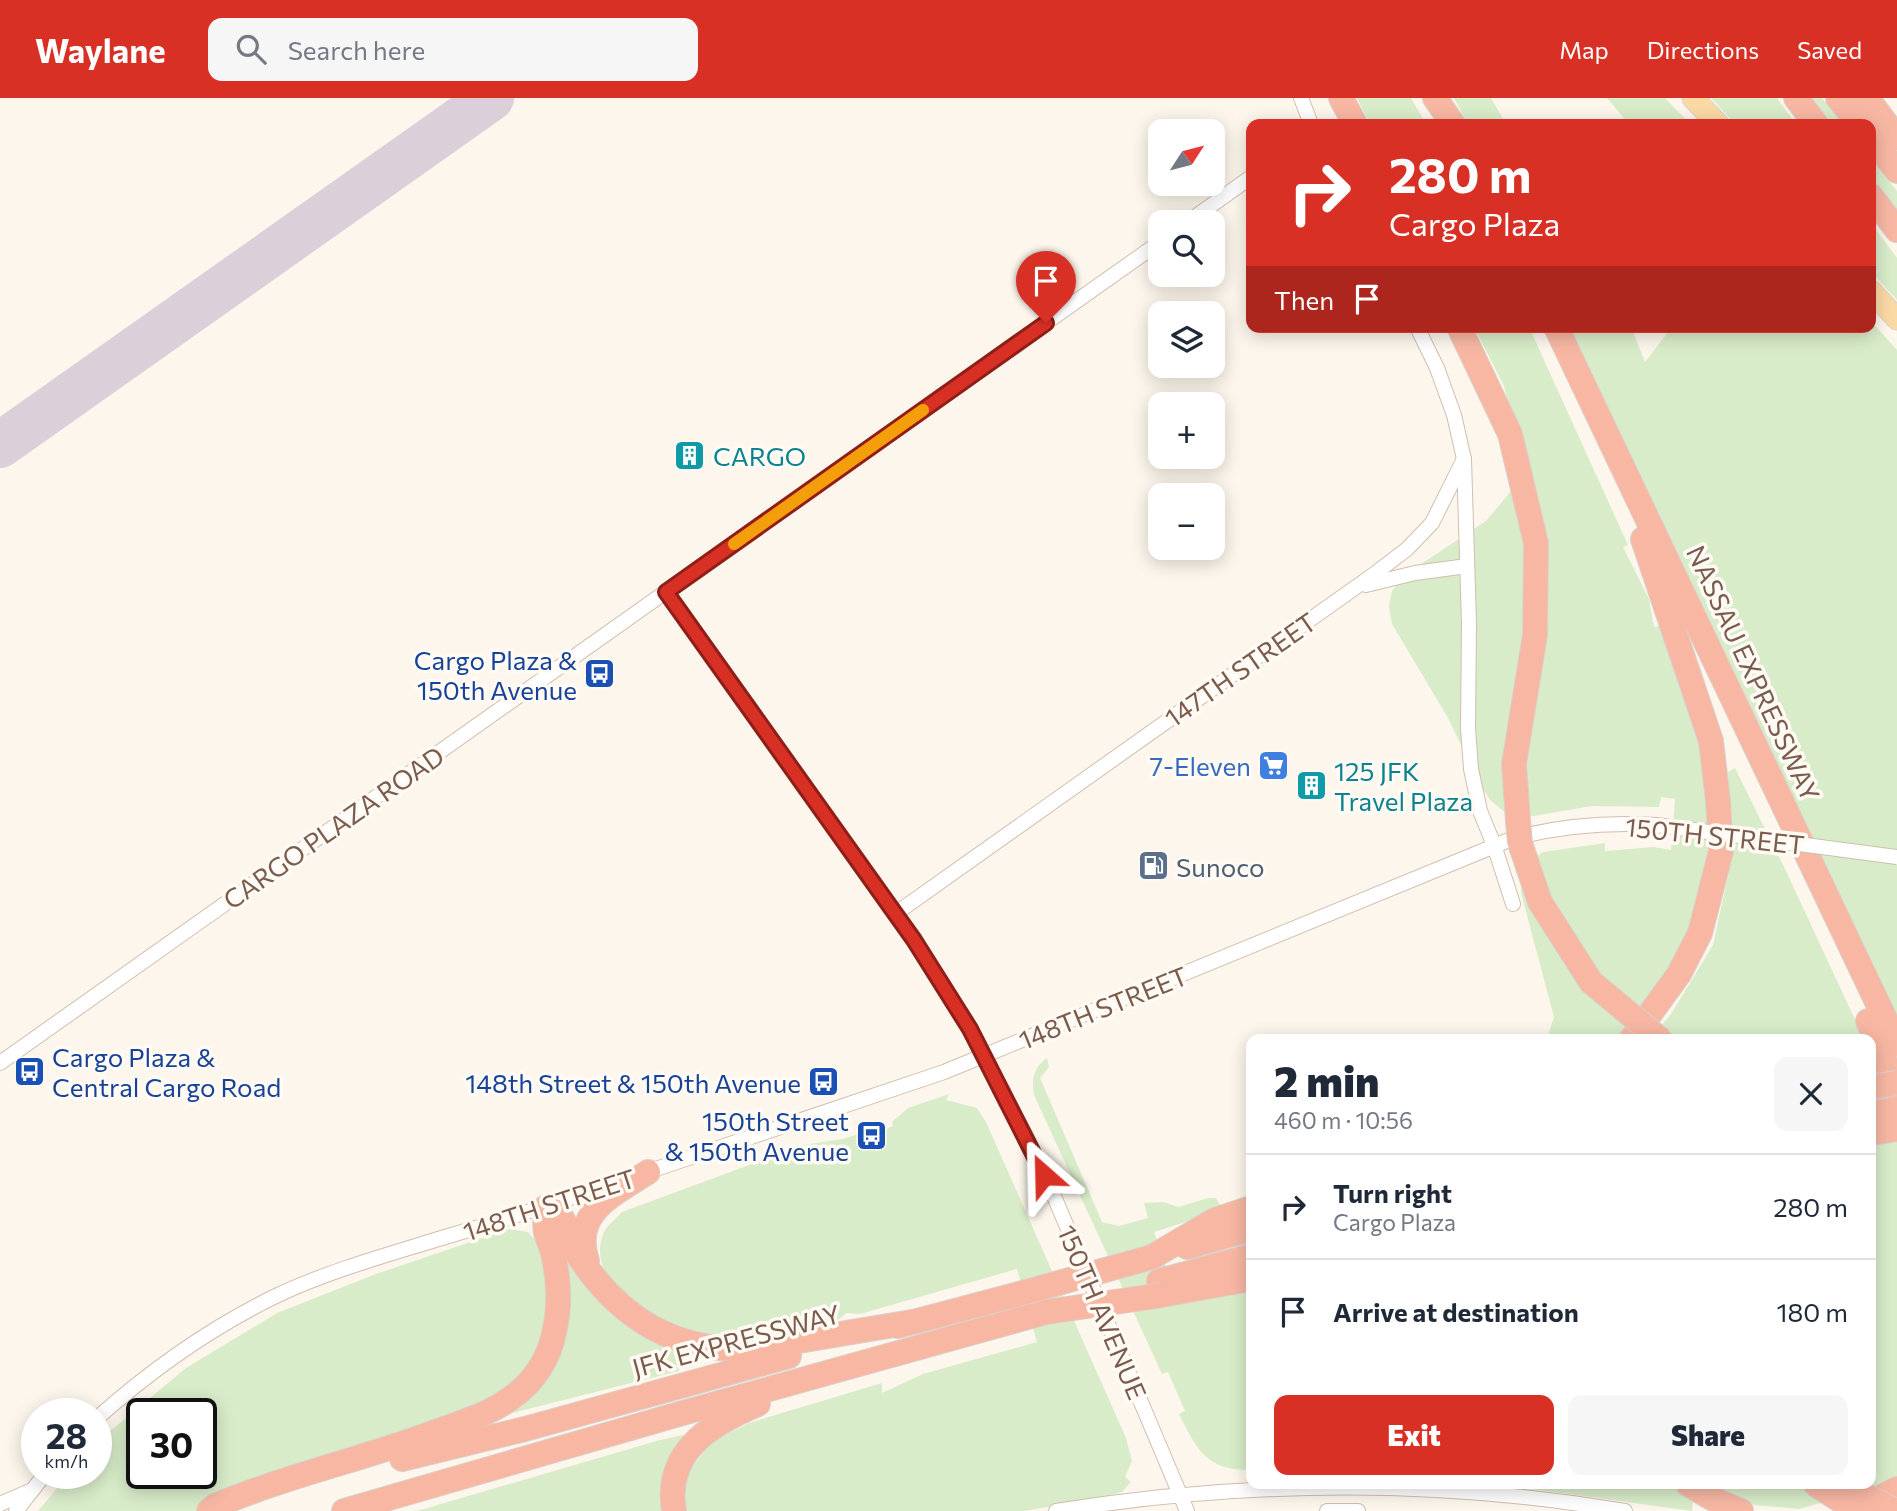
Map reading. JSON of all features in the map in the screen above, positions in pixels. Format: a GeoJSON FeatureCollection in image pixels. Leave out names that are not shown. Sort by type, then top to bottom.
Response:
{"type":"FeatureCollection","features":[{"type":"Feature","properties":{"kind":"highway"},"geometry":{"type":"LineString","coordinates":[[1341,98],[1352,119]]}},
{"type":"Feature","properties":{"kind":"highway"},"geometry":{"type":"LineString","coordinates":[[1435,98],[1450,119]]}},
{"type":"Feature","properties":{"kind":"highway"},"geometry":{"type":"LineString","coordinates":[[1443,98],[1452,119]]}},
{"type":"Feature","properties":{"kind":"highway"},"geometry":{"type":"LineString","coordinates":[[1796,98],[1812,119]]}},
{"type":"Feature","properties":{"kind":"highway"},"geometry":{"type":"LineString","coordinates":[[1838,98],[1856,119]]}},
{"type":"Feature","properties":{"kind":"highway"},"geometry":{"type":"LineString","coordinates":[[1867,98],[1897,138]]}},
{"type":"Feature","properties":{"kind":"highway"},"geometry":{"type":"LineString","coordinates":[[1876,144],[1897,171]]}},
{"type":"Feature","properties":{"kind":"highway"},"geometry":{"type":"LineString","coordinates":[[1876,203],[1897,230]]}},
{"type":"Feature","properties":{"kind":"highway"},"geometry":{"type":"LineString","coordinates":[[1462,333],[1510,434],[1536,543],[1535,635],[1514,764],[1520,843],[1540,902],[1591,982],[1654,1034]]}},
{"type":"Feature","properties":{"kind":"highway","name":"NASSAU EXPRESSWAY"},"geometry":{"type":"LineString","coordinates":[[1559,333],[1897,1044]]}},
{"type":"Feature","properties":{"kind":"highway"},"geometry":{"type":"LineString","coordinates":[[1614,448],[1711,741],[1721,851],[1700,933],[1679,974],[1635,1034]]}},
{"type":"Feature","properties":{"kind":"highway"},"geometry":{"type":"LineString","coordinates":[[1759,752],[1835,948],[1873,1034]]}},
{"type":"Feature","properties":{"kind":"highway"},"geometry":{"type":"LineString","coordinates":[[1876,1042],[1897,1090]]}},
{"type":"Feature","properties":{"kind":"highway"},"geometry":{"type":"LineString","coordinates":[[1876,1086],[1897,1083]]}},
{"type":"Feature","properties":{"kind":"highway"},"geometry":{"type":"LineString","coordinates":[[1876,1111],[1897,1109]]}},
{"type":"Feature","properties":{"kind":"highway"},"geometry":{"type":"LineString","coordinates":[[1876,1132],[1897,1129]]}},
{"type":"Feature","properties":{"kind":"highway"},"geometry":{"type":"LineString","coordinates":[[594,1278],[583,1245],[587,1220],[605,1200],[648,1172]]}},
{"type":"Feature","properties":{"kind":"highway"},"geometry":{"type":"LineString","coordinates":[[209,1511],[215,1506],[273,1483],[377,1452],[461,1422],[497,1407],[517,1394],[541,1366],[549,1351],[557,1320],[553,1253],[545,1231],[546,1207],[559,1215],[576,1251],[594,1278],[612,1298],[642,1322],[681,1340],[716,1348],[763,1347],[912,1322]]}},
{"type":"Feature","properties":{"kind":"highway"},"geometry":{"type":"LineString","coordinates":[[1152,1257],[1215,1220],[1246,1210]]}},
{"type":"Feature","properties":{"kind":"highway","name":"JFK EXPRESSWAY"},"geometry":{"type":"LineString","coordinates":[[344,1511],[847,1367],[1035,1307],[1152,1257],[1246,1230]]}},
{"type":"Feature","properties":{"kind":"highway"},"geometry":{"type":"LineString","coordinates":[[1161,1288],[1246,1258]]}},
{"type":"Feature","properties":{"kind":"highway"},"geometry":{"type":"LineString","coordinates":[[1035,1307],[1161,1288],[1246,1280]]}},
{"type":"Feature","properties":{"kind":"highway","name":"JFK EXPRESSWAY"},"geometry":{"type":"LineString","coordinates":[[238,1511],[295,1489],[573,1416],[912,1322],[1035,1307]]}},
{"type":"Feature","properties":{"kind":"highway"},"geometry":{"type":"LineString","coordinates":[[674,1511],[673,1493],[677,1470],[688,1449],[704,1433],[736,1413],[847,1367]]}},
{"type":"Feature","properties":{"kind":"highway"},"geometry":{"type":"LineString","coordinates":[[1696,1489],[1741,1511]]}},
{"type":"Feature","properties":{"kind":"highway"},"geometry":{"type":"LineString","coordinates":[[1823,1489],[1857,1511]]}},
{"type":"Feature","properties":{"kind":"highway"},"geometry":{"type":"LineString","coordinates":[[1853,1489],[1895,1511]]}},
{"type":"Feature","properties":{"kind":"highway"},"geometry":{"type":"LineString","coordinates":[[1850,1511],[1871,1504],[1897,1489]]}},
{"type":"Feature","properties":{"kind":"main road"},"geometry":{"type":"LineString","coordinates":[[1693,98],[1712,119]]}},
{"type":"Feature","properties":{"kind":"main road"},"geometry":{"type":"LineString","coordinates":[[1876,296],[1897,319]]}},
{"type":"Feature","properties":{"kind":"street"},"geometry":{"type":"LineString","coordinates":[[1301,98],[1309,119]]}},
{"type":"Feature","properties":{"kind":"street"},"geometry":{"type":"LineString","coordinates":[[1205,210],[1246,181]]}},
{"type":"Feature","properties":{"kind":"street","name":"CARGO PLAZA ROAD"},"geometry":{"type":"LineString","coordinates":[[0,1063],[1148,251]]}},
{"type":"Feature","properties":{"kind":"street"},"geometry":{"type":"LineString","coordinates":[[1420,333],[1437,368],[1454,415],[1464,459],[1471,769],[1480,811],[1513,904]]}},
{"type":"Feature","properties":{"kind":"street"},"geometry":{"type":"LineString","coordinates":[[1356,587],[1407,549],[1432,523],[1464,459]]}},
{"type":"Feature","properties":{"kind":"street","name":"147TH STREET"},"geometry":{"type":"LineString","coordinates":[[895,914],[1356,587],[1416,573],[1467,566]]}},
{"type":"Feature","properties":{"kind":"street","name":"150TH AVENUE"},"geometry":{"type":"LineString","coordinates":[[666,592],[895,914],[950,997],[984,1056],[1051,1189],[1187,1511]]}},
{"type":"Feature","properties":{"kind":"street","name":"150TH STREET"},"geometry":{"type":"LineString","coordinates":[[1494,845],[1534,833],[1569,827],[1602,824],[1656,825],[1897,858]]}},
{"type":"Feature","properties":{"kind":"street","name":"148TH STREET"},"geometry":{"type":"LineString","coordinates":[[112,1405],[191,1345],[279,1295],[370,1260],[546,1207],[944,1072],[1494,845]]}},
{"type":"Feature","properties":{"kind":"street"},"geometry":{"type":"LineString","coordinates":[[1056,1511],[1142,1498],[1297,1489]]}},
{"type":"Feature","properties":{"kind":"street"},"geometry":{"type":"LineString","coordinates":[[1423,1489],[1517,1496],[1625,1511]]}},
{"type":"Feature","properties":{"kind":"street"},"geometry":{"type":"LineString","coordinates":[[0,1504],[32,1490]]}},
{"type":"Feature","properties":{"kind":"street"},"geometry":{"type":"LineString","coordinates":[[16,1511],[32,1490]]}},
{"type":"Feature","properties":{"kind":"street"},"geometry":{"type":"LineString","coordinates":[[1326,1511],[1358,1511]]}},
{"type":"Feature","properties":{"kind":"green space"},"geometry":{"type":"Polygon","coordinates":[[[1357,98],[1411,98],[1423,119],[1368,119],[1357,98]]]}},
{"type":"Feature","properties":{"kind":"green space"},"geometry":{"type":"Polygon","coordinates":[[[1454,98],[1491,98],[1503,119],[1465,119],[1454,98]]]}},
{"type":"Feature","properties":{"kind":"green space"},"geometry":{"type":"Polygon","coordinates":[[[1607,98],[1665,98],[1685,119],[1625,119],[1607,98]]]}},
{"type":"Feature","properties":{"kind":"green space"},"geometry":{"type":"Polygon","coordinates":[[[1711,98],[1777,98],[1792,119],[1730,119],[1711,98]]]}},
{"type":"Feature","properties":{"kind":"green space"},"geometry":{"type":"Polygon","coordinates":[[[1807,98],[1822,98],[1839,119],[1822,119],[1807,98]]]}},
{"type":"Feature","properties":{"kind":"green space"},"geometry":{"type":"Polygon","coordinates":[[[1876,165],[1897,191],[1897,219],[1876,191],[1876,165]]]}},
{"type":"Feature","properties":{"kind":"green space"},"geometry":{"type":"Polygon","coordinates":[[[1876,230],[1897,258],[1897,300],[1876,277],[1876,230]]]}},
{"type":"Feature","properties":{"kind":"green space"},"geometry":{"type":"Polygon","coordinates":[[[1876,327],[1897,350],[1897,1022],[1573,333],[1633,333],[1645,362],[1667,333],[1876,333],[1876,327]]]}},
{"type":"Feature","properties":{"kind":"green space"},"geometry":{"type":"Polygon","coordinates":[[[1477,333],[1532,333],[1628,545],[1623,547],[1649,599],[1654,627],[1659,626],[1705,759],[1709,860],[1699,918],[1675,971],[1627,1034],[1549,1034],[1554,1017],[1521,893],[1522,875],[1530,861],[1543,852],[1605,843],[1605,851],[1653,847],[1671,850],[1675,799],[1661,797],[1659,807],[1592,806],[1534,816],[1507,814],[1490,800],[1480,784],[1448,718],[1392,624],[1389,607],[1392,591],[1403,576],[1486,521],[1512,490],[1520,450],[1504,386],[1477,333]]]}},
{"type":"Feature","properties":{"kind":"green space"},"geometry":{"type":"Polygon","coordinates":[[[1735,768],[1862,1034],[1654,1034],[1671,1014],[1713,945],[1729,871],[1728,772],[1735,768]]]}},
{"type":"Feature","properties":{"kind":"green space"},"geometry":{"type":"Polygon","coordinates":[[[1047,1058],[1049,1067],[1040,1078],[1102,1222],[1119,1226],[1148,1218],[1144,1203],[1163,1202],[1179,1207],[1216,1198],[1223,1210],[1154,1232],[1179,1304],[1246,1293],[1246,1470],[1224,1467],[1205,1456],[1179,1414],[1185,1411],[1168,1372],[1162,1374],[1034,1095],[1033,1084],[1039,1065],[1047,1058]]]}},
{"type":"Feature","properties":{"kind":"green space"},"geometry":{"type":"Polygon","coordinates":[[[1876,1065],[1897,1117],[1897,1476],[1876,1487],[1876,1065]]]}},
{"type":"Feature","properties":{"kind":"green space"},"geometry":{"type":"Polygon","coordinates":[[[949,1094],[946,1100],[977,1108],[986,1122],[1126,1438],[1132,1461],[1125,1477],[1131,1482],[1122,1492],[1100,1498],[1024,1511],[684,1511],[687,1474],[711,1442],[749,1423],[882,1383],[882,1393],[923,1374],[1037,1342],[1017,1269],[860,1314],[846,1313],[834,1322],[808,1329],[760,1339],[724,1341],[694,1335],[653,1317],[633,1304],[616,1288],[605,1271],[600,1252],[605,1229],[622,1212],[803,1145],[858,1134],[859,1141],[893,1126],[892,1122],[908,1108],[949,1094]]]}},
{"type":"Feature","properties":{"kind":"green space"},"geometry":{"type":"Polygon","coordinates":[[[509,1229],[528,1232],[542,1248],[548,1283],[545,1338],[526,1376],[494,1403],[195,1511],[38,1511],[56,1489],[112,1489],[112,1430],[126,1418],[126,1489],[217,1489],[217,1398],[150,1398],[186,1368],[277,1313],[376,1274],[509,1229]]]}},
{"type":"Feature","properties":{"kind":"green space"},"geometry":{"type":"Polygon","coordinates":[[[560,1239],[583,1277],[608,1309],[639,1334],[680,1352],[679,1371],[500,1416],[552,1366],[560,1239]]]}},
{"type":"Feature","properties":{"kind":"green space"},"geometry":{"type":"Polygon","coordinates":[[[692,1433],[664,1511],[417,1511],[660,1440],[692,1433]]]}},
{"type":"Feature","properties":{"kind":"green space"},"geometry":{"type":"Polygon","coordinates":[[[1532,1489],[1680,1489],[1693,1500],[1692,1511],[1532,1489]]]}},
{"type":"Feature","properties":{"kind":"green space"},"geometry":{"type":"Polygon","coordinates":[[[1719,1489],[1870,1489],[1799,1509],[1755,1505],[1719,1489]]]}},
{"type":"Feature","properties":{"kind":"taxiway"},"geometry":{"type":"LineString","coordinates":[[0,445],[491,98]]}},
{"type":"Feature","properties":{"kind":"slow traffic"},"geometry":{"type":"LineString","coordinates":[[734,544],[923,410]]}},
{"type":"Feature","properties":{"kind":"place","name":"CARGO"},"geometry":{"type":"Point","coordinates":[690,455]}},
{"type":"Feature","properties":{"kind":"place","name":"Cargo Plaza & 150th Avenue"},"geometry":{"type":"Point","coordinates":[600,674]}},
{"type":"Feature","properties":{"kind":"place","name":"7-Eleven"},"geometry":{"type":"Point","coordinates":[1274,765]}},
{"type":"Feature","properties":{"kind":"place","name":"125 JFK Travel Plaza"},"geometry":{"type":"Point","coordinates":[1311,785]}},
{"type":"Feature","properties":{"kind":"place","name":"Sunoco"},"geometry":{"type":"Point","coordinates":[1153,866]}},
{"type":"Feature","properties":{"kind":"place","name":"Cargo Plaza & Central Cargo Road"},"geometry":{"type":"Point","coordinates":[29,1071]}},
{"type":"Feature","properties":{"kind":"place","name":"148th Street & 150th Avenue"},"geometry":{"type":"Point","coordinates":[824,1082]}},
{"type":"Feature","properties":{"kind":"place","name":"150th Street & 150th Avenue"},"geometry":{"type":"Point","coordinates":[872,1135]}},
{"type":"Feature","properties":{"kind":"route"},"geometry":{"type":"LineString","coordinates":[[1044,1175],[970,1029],[914,940],[666,592],[1046,323]]}}]}
